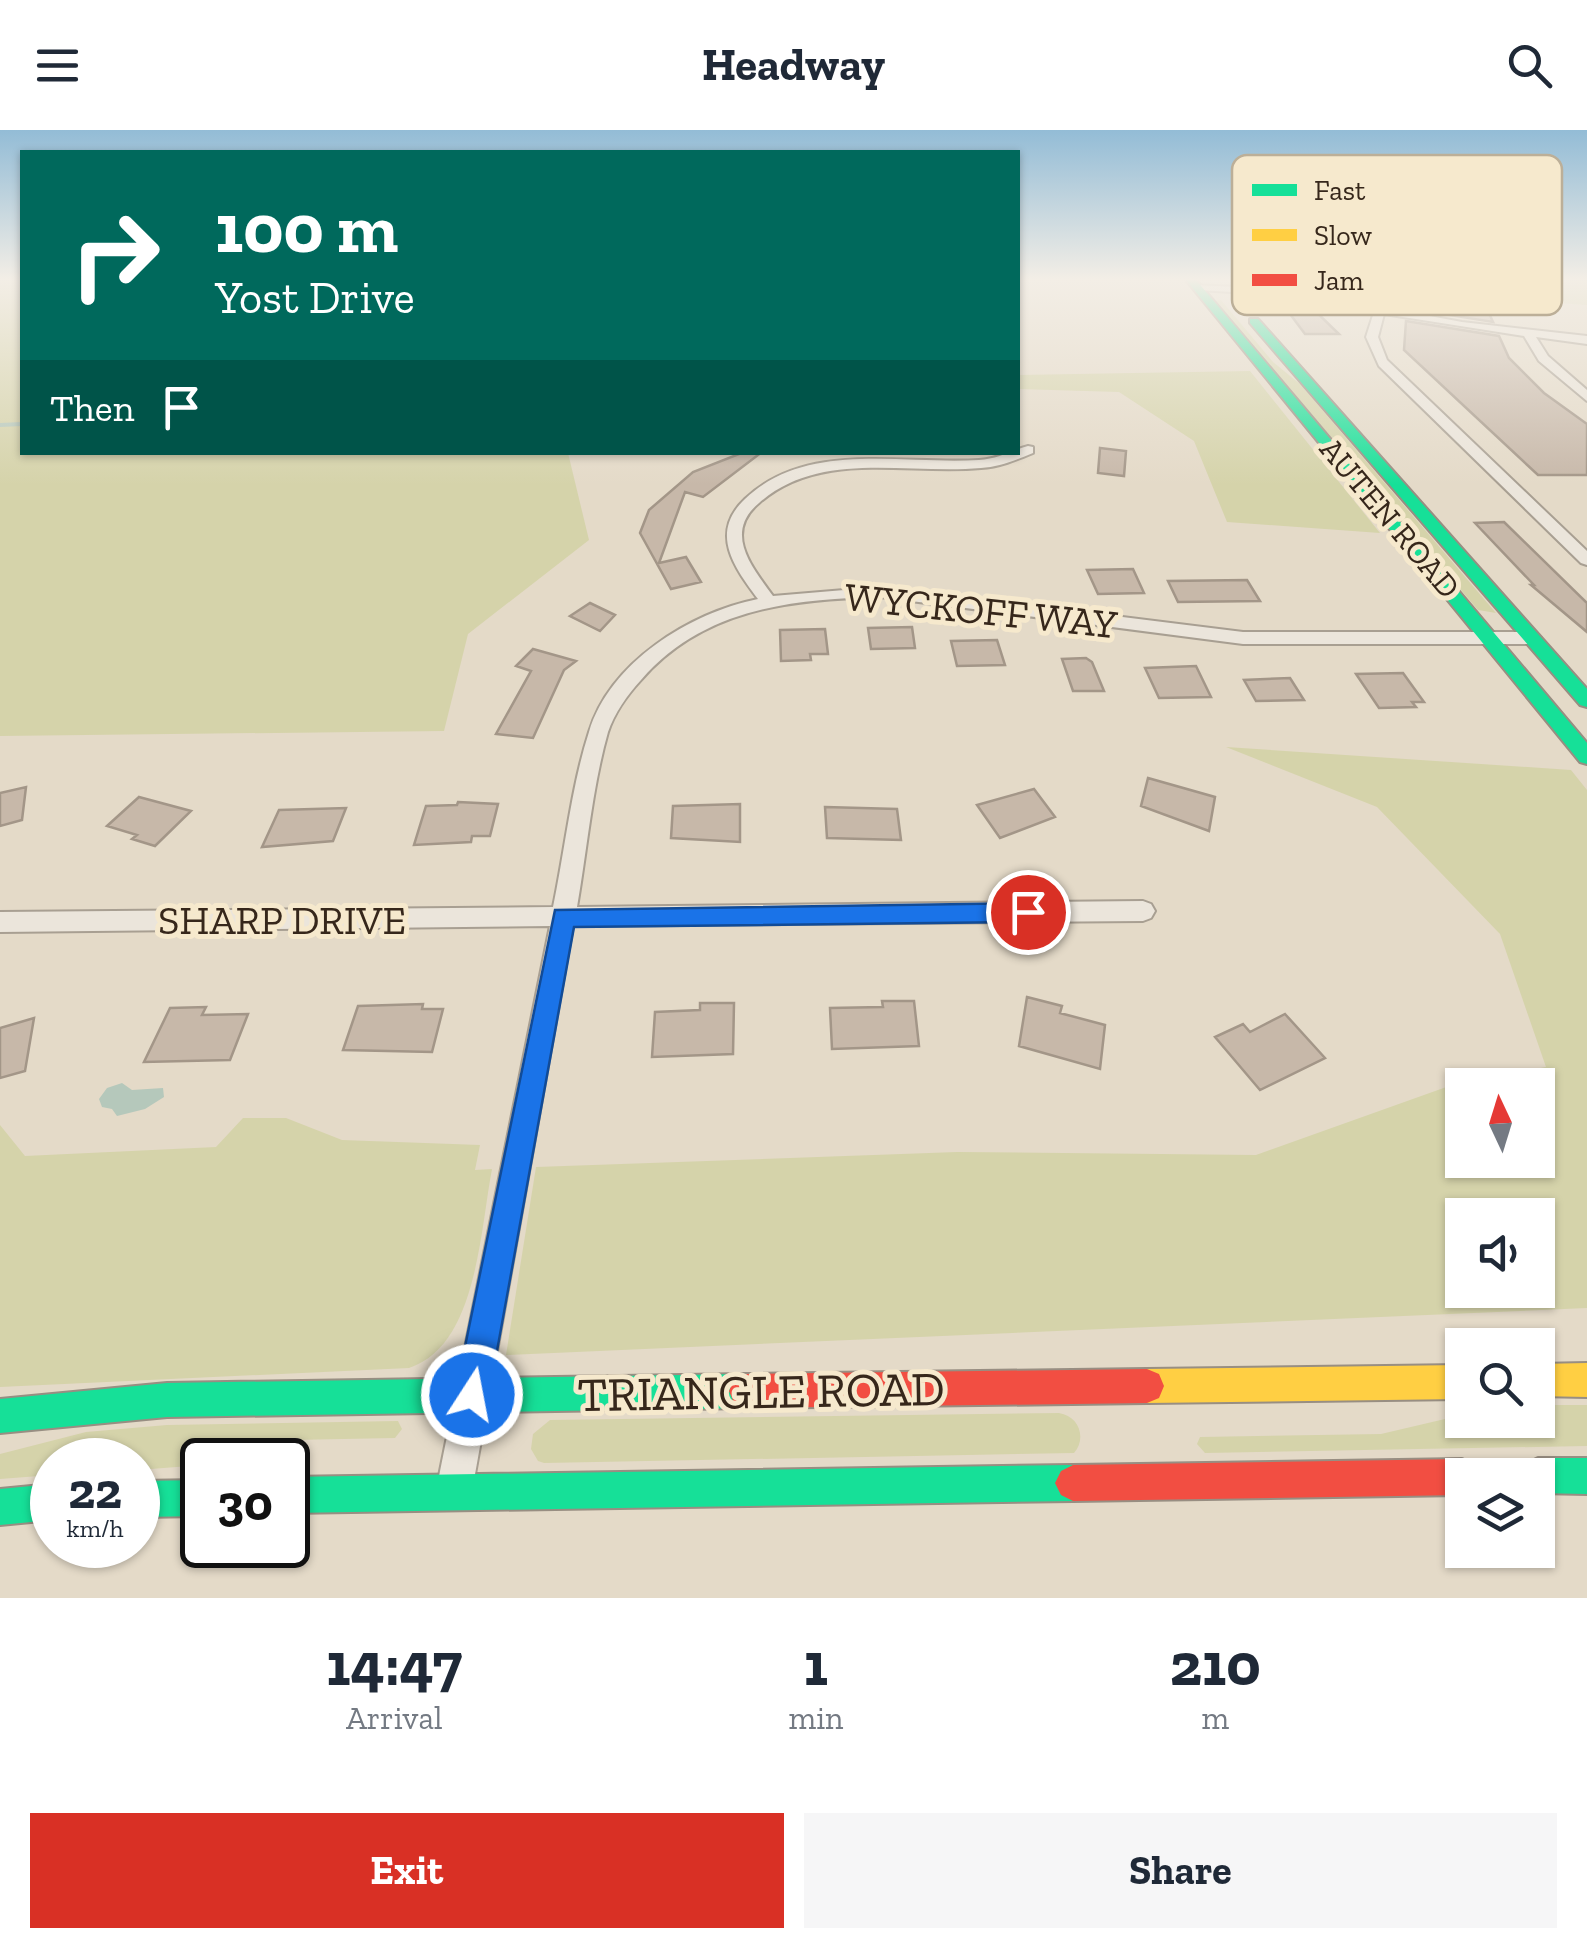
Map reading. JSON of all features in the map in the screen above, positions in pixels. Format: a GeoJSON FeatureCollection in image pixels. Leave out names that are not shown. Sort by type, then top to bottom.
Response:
{"type":"FeatureCollection","features":[{"type":"Feature","properties":{"kind":"street","name":"AUTEN ROAD"},"geometry":{"type":"LineString","coordinates":[[1259,349],[1587,757]]}},
{"type":"Feature","properties":{"kind":"street","name":"AUTEN ROAD"},"geometry":{"type":"LineString","coordinates":[[1267,349],[1587,702]]}},
{"type":"Feature","properties":{"kind":"street"},"geometry":{"type":"LineString","coordinates":[[1374,349],[1383,363],[1587,560]]}},
{"type":"Feature","properties":{"kind":"street"},"geometry":{"type":"LineString","coordinates":[[1537,349],[1587,396]]}},
{"type":"Feature","properties":{"kind":"street"},"geometry":{"type":"LineString","coordinates":[[1020,453],[1028,450]]}},
{"type":"Feature","properties":{"kind":"street"},"geometry":{"type":"LineString","coordinates":[[767,599],[734,546],[734,532],[744,509],[772,486],[820,468],[984,464],[1012,455]]}},
{"type":"Feature","properties":{"kind":"street","name":"WYCKOFF WAY"},"geometry":{"type":"LineString","coordinates":[[454,1491],[599,729],[612,701],[646,659],[693,626],[767,599],[880,592],[1243,638],[1532,638]]}},
{"type":"Feature","properties":{"kind":"street","name":"SHARP DRIVE"},"geometry":{"type":"LineString","coordinates":[[0,922],[1143,911]]}},
{"type":"Feature","properties":{"kind":"street"},"geometry":{"type":"LineString","coordinates":[[1555,1380],[1587,1380]]}},
{"type":"Feature","properties":{"kind":"street","name":"TRIANGLE ROAD"},"geometry":{"type":"LineString","coordinates":[[0,1416],[167,1400],[1445,1382]]}},
{"type":"Feature","properties":{"kind":"street"},"geometry":{"type":"LineString","coordinates":[[1555,1476],[1587,1476]]}},
{"type":"Feature","properties":{"kind":"street"},"geometry":{"type":"LineString","coordinates":[[310,1495],[1445,1477]]}},
{"type":"Feature","properties":{"kind":"street"},"geometry":{"type":"LineString","coordinates":[[0,1507],[30,1504]]}},
{"type":"Feature","properties":{"kind":"shaded area"},"geometry":{"type":"Polygon","coordinates":[[[0,349],[20,349],[20,455],[568,455],[589,540],[468,634],[444,731],[0,736],[0,349]]]}},
{"type":"Feature","properties":{"kind":"shaded area"},"geometry":{"type":"Polygon","coordinates":[[[1255,349],[1262,349],[1300,384],[1496,613],[1478,610],[1255,349]]]}},
{"type":"Feature","properties":{"kind":"shaded area"},"geometry":{"type":"Polygon","coordinates":[[[1250,371],[1380,533],[1227,522],[1194,441],[1119,392],[1020,389],[1020,375],[1250,371]]]}},
{"type":"Feature","properties":{"kind":"shaded area"},"geometry":{"type":"Polygon","coordinates":[[[1226,747],[1571,770],[1587,790],[1587,1308],[506,1355],[536,1167],[957,1152],[1256,1155],[1445,1088],[1445,1178],[1555,1178],[1555,1068],[1541,1068],[1546,1067],[1500,934],[1377,807],[1226,747]]]}},
{"type":"Feature","properties":{"kind":"shaded area"},"geometry":{"type":"Polygon","coordinates":[[[122,1083],[132,1090],[163,1088],[164,1097],[145,1109],[117,1116],[112,1109],[102,1107],[99,1099],[107,1088],[122,1083]]]}},
{"type":"Feature","properties":{"kind":"shaded area"},"geometry":{"type":"Polygon","coordinates":[[[243,1118],[286,1118],[342,1140],[480,1145],[475,1170],[492,1169],[472,1283],[449,1336],[432,1356],[409,1368],[0,1387],[0,1125],[25,1156],[216,1147],[243,1118]]]}},
{"type":"Feature","properties":{"kind":"shaded area"},"geometry":{"type":"Polygon","coordinates":[[[1555,1405],[1587,1405],[1587,1446],[1205,1453],[1197,1444],[1200,1437],[1381,1434],[1445,1419],[1445,1438],[1555,1438],[1555,1405]]]}},
{"type":"Feature","properties":{"kind":"shaded area"},"geometry":{"type":"Polygon","coordinates":[[[1059,1413],[1072,1418],[1079,1428],[1080,1441],[1074,1453],[544,1463],[538,1461],[531,1449],[533,1434],[550,1420],[1059,1413]]]}},
{"type":"Feature","properties":{"kind":"shaded area"},"geometry":{"type":"Polygon","coordinates":[[[398,1421],[402,1429],[395,1438],[180,1438],[180,1467],[160,1468],[160,1438],[63,1438],[86,1432],[167,1425],[398,1421]]]}},
{"type":"Feature","properties":{"kind":"shaded area"},"geometry":{"type":"Polygon","coordinates":[[[30,1446],[30,1477],[0,1479],[0,1454],[30,1446]]]}},
{"type":"Feature","properties":{"kind":"building"},"geometry":{"type":"Polygon","coordinates":[[[1505,349],[1509,358],[1544,393],[1587,424],[1587,475],[1538,475],[1404,350],[1505,349]]]}},
{"type":"Feature","properties":{"kind":"building"},"geometry":{"type":"Polygon","coordinates":[[[1100,448],[1126,451],[1124,476],[1098,473],[1100,448]]]}},
{"type":"Feature","properties":{"kind":"building"},"geometry":{"type":"Polygon","coordinates":[[[736,455],[758,455],[703,497],[685,492],[659,563],[686,557],[701,582],[671,589],[640,533],[649,510],[693,472],[736,455]]]}},
{"type":"Feature","properties":{"kind":"building"},"geometry":{"type":"Polygon","coordinates":[[[1504,522],[1587,603],[1587,632],[1531,585],[1475,523],[1504,522]]]}},
{"type":"Feature","properties":{"kind":"building"},"geometry":{"type":"Polygon","coordinates":[[[1133,569],[1144,593],[1098,594],[1087,570],[1133,569]]]}},
{"type":"Feature","properties":{"kind":"building"},"geometry":{"type":"Polygon","coordinates":[[[1247,580],[1260,601],[1178,602],[1168,581],[1247,580]]]}},
{"type":"Feature","properties":{"kind":"building"},"geometry":{"type":"Polygon","coordinates":[[[590,603],[615,615],[600,631],[570,616],[590,603]]]}},
{"type":"Feature","properties":{"kind":"building"},"geometry":{"type":"Polygon","coordinates":[[[912,627],[915,648],[871,649],[868,628],[912,627]]]}},
{"type":"Feature","properties":{"kind":"building"},"geometry":{"type":"Polygon","coordinates":[[[825,629],[828,654],[810,654],[811,660],[781,661],[780,630],[825,629]]]}},
{"type":"Feature","properties":{"kind":"building"},"geometry":{"type":"Polygon","coordinates":[[[997,640],[1005,665],[957,666],[951,641],[997,640]]]}},
{"type":"Feature","properties":{"kind":"building"},"geometry":{"type":"Polygon","coordinates":[[[533,649],[576,661],[564,670],[533,738],[496,734],[531,671],[516,666],[533,649]]]}},
{"type":"Feature","properties":{"kind":"building"},"geometry":{"type":"Polygon","coordinates":[[[1086,658],[1092,662],[1104,691],[1073,691],[1062,659],[1086,658]]]}},
{"type":"Feature","properties":{"kind":"building"},"geometry":{"type":"Polygon","coordinates":[[[1196,666],[1211,697],[1159,698],[1145,668],[1196,666]]]}},
{"type":"Feature","properties":{"kind":"building"},"geometry":{"type":"Polygon","coordinates":[[[1403,673],[1424,702],[1412,702],[1416,707],[1379,708],[1356,674],[1403,673]]]}},
{"type":"Feature","properties":{"kind":"building"},"geometry":{"type":"Polygon","coordinates":[[[1290,678],[1304,700],[1256,701],[1244,680],[1290,678]]]}},
{"type":"Feature","properties":{"kind":"building"},"geometry":{"type":"Polygon","coordinates":[[[1148,778],[1215,797],[1209,831],[1141,806],[1148,778]]]}},
{"type":"Feature","properties":{"kind":"building"},"geometry":{"type":"Polygon","coordinates":[[[26,787],[22,820],[0,826],[0,793],[26,787]]]}},
{"type":"Feature","properties":{"kind":"building"},"geometry":{"type":"Polygon","coordinates":[[[1034,789],[1055,817],[1000,838],[977,805],[1034,789]]]}},
{"type":"Feature","properties":{"kind":"building"},"geometry":{"type":"Polygon","coordinates":[[[139,797],[191,811],[155,846],[132,839],[137,835],[107,826],[139,797]]]}},
{"type":"Feature","properties":{"kind":"building"},"geometry":{"type":"Polygon","coordinates":[[[458,802],[498,804],[490,836],[472,836],[471,842],[414,845],[426,806],[458,802]]]}},
{"type":"Feature","properties":{"kind":"building"},"geometry":{"type":"Polygon","coordinates":[[[740,804],[740,842],[671,838],[673,806],[740,804]]]}},
{"type":"Feature","properties":{"kind":"building"},"geometry":{"type":"Polygon","coordinates":[[[825,807],[897,809],[901,840],[827,838],[825,807]]]}},
{"type":"Feature","properties":{"kind":"building"},"geometry":{"type":"Polygon","coordinates":[[[346,808],[333,841],[262,847],[279,810],[346,808]]]}},
{"type":"Feature","properties":{"kind":"building"},"geometry":{"type":"Polygon","coordinates":[[[1027,997],[1062,1006],[1060,1013],[1105,1025],[1100,1069],[1019,1046],[1027,997]]]}},
{"type":"Feature","properties":{"kind":"building"},"geometry":{"type":"Polygon","coordinates":[[[882,1001],[914,1001],[919,1046],[832,1049],[830,1008],[883,1007],[882,1001]]]}},
{"type":"Feature","properties":{"kind":"building"},"geometry":{"type":"Polygon","coordinates":[[[700,1003],[734,1003],[733,1054],[652,1057],[655,1012],[700,1010],[700,1003]]]}},
{"type":"Feature","properties":{"kind":"building"},"geometry":{"type":"Polygon","coordinates":[[[423,1004],[422,1009],[443,1009],[432,1052],[343,1050],[358,1006],[423,1004]]]}},
{"type":"Feature","properties":{"kind":"building"},"geometry":{"type":"Polygon","coordinates":[[[206,1007],[202,1015],[248,1014],[230,1060],[144,1062],[170,1008],[206,1007]]]}},
{"type":"Feature","properties":{"kind":"building"},"geometry":{"type":"Polygon","coordinates":[[[1285,1014],[1325,1058],[1260,1090],[1215,1037],[1243,1024],[1250,1032],[1285,1014]]]}},
{"type":"Feature","properties":{"kind":"building"},"geometry":{"type":"Polygon","coordinates":[[[34,1018],[25,1071],[0,1078],[0,1028],[34,1018]]]}},
{"type":"Feature","properties":{"kind":"waterway"},"geometry":{"type":"LineString","coordinates":[[0,425],[20,424]]}},
{"type":"Feature","properties":{"kind":"traffic: fast"},"geometry":{"type":"LineString","coordinates":[[1248,349],[1587,757]]}},
{"type":"Feature","properties":{"kind":"traffic: fast"},"geometry":{"type":"LineString","coordinates":[[1278,349],[1587,701]]}},
{"type":"Feature","properties":{"kind":"traffic: fast"},"geometry":{"type":"LineString","coordinates":[[0,1416],[167,1400],[746,1391]]}},
{"type":"Feature","properties":{"kind":"traffic: fast"},"geometry":{"type":"LineString","coordinates":[[1555,1476],[1587,1476]]}},
{"type":"Feature","properties":{"kind":"traffic: fast"},"geometry":{"type":"LineString","coordinates":[[310,1495],[1073,1483]]}},
{"type":"Feature","properties":{"kind":"traffic: fast"},"geometry":{"type":"LineString","coordinates":[[160,1499],[180,1498]]}},
{"type":"Feature","properties":{"kind":"traffic: fast"},"geometry":{"type":"LineString","coordinates":[[0,1507],[30,1504]]}},
{"type":"Feature","properties":{"kind":"traffic: slow"},"geometry":{"type":"LineString","coordinates":[[1555,1380],[1587,1380]]}},
{"type":"Feature","properties":{"kind":"traffic: slow"},"geometry":{"type":"LineString","coordinates":[[1147,1386],[1445,1382]]}},
{"type":"Feature","properties":{"kind":"traffic: jam"},"geometry":{"type":"LineString","coordinates":[[746,1391],[1147,1386]]}},
{"type":"Feature","properties":{"kind":"traffic: jam"},"geometry":{"type":"LineString","coordinates":[[1073,1483],[1445,1477]]}},
{"type":"Feature","properties":{"kind":"route"},"geometry":{"type":"LineString","coordinates":[[472,1395],[564,917],[1028,912]]}}]}
